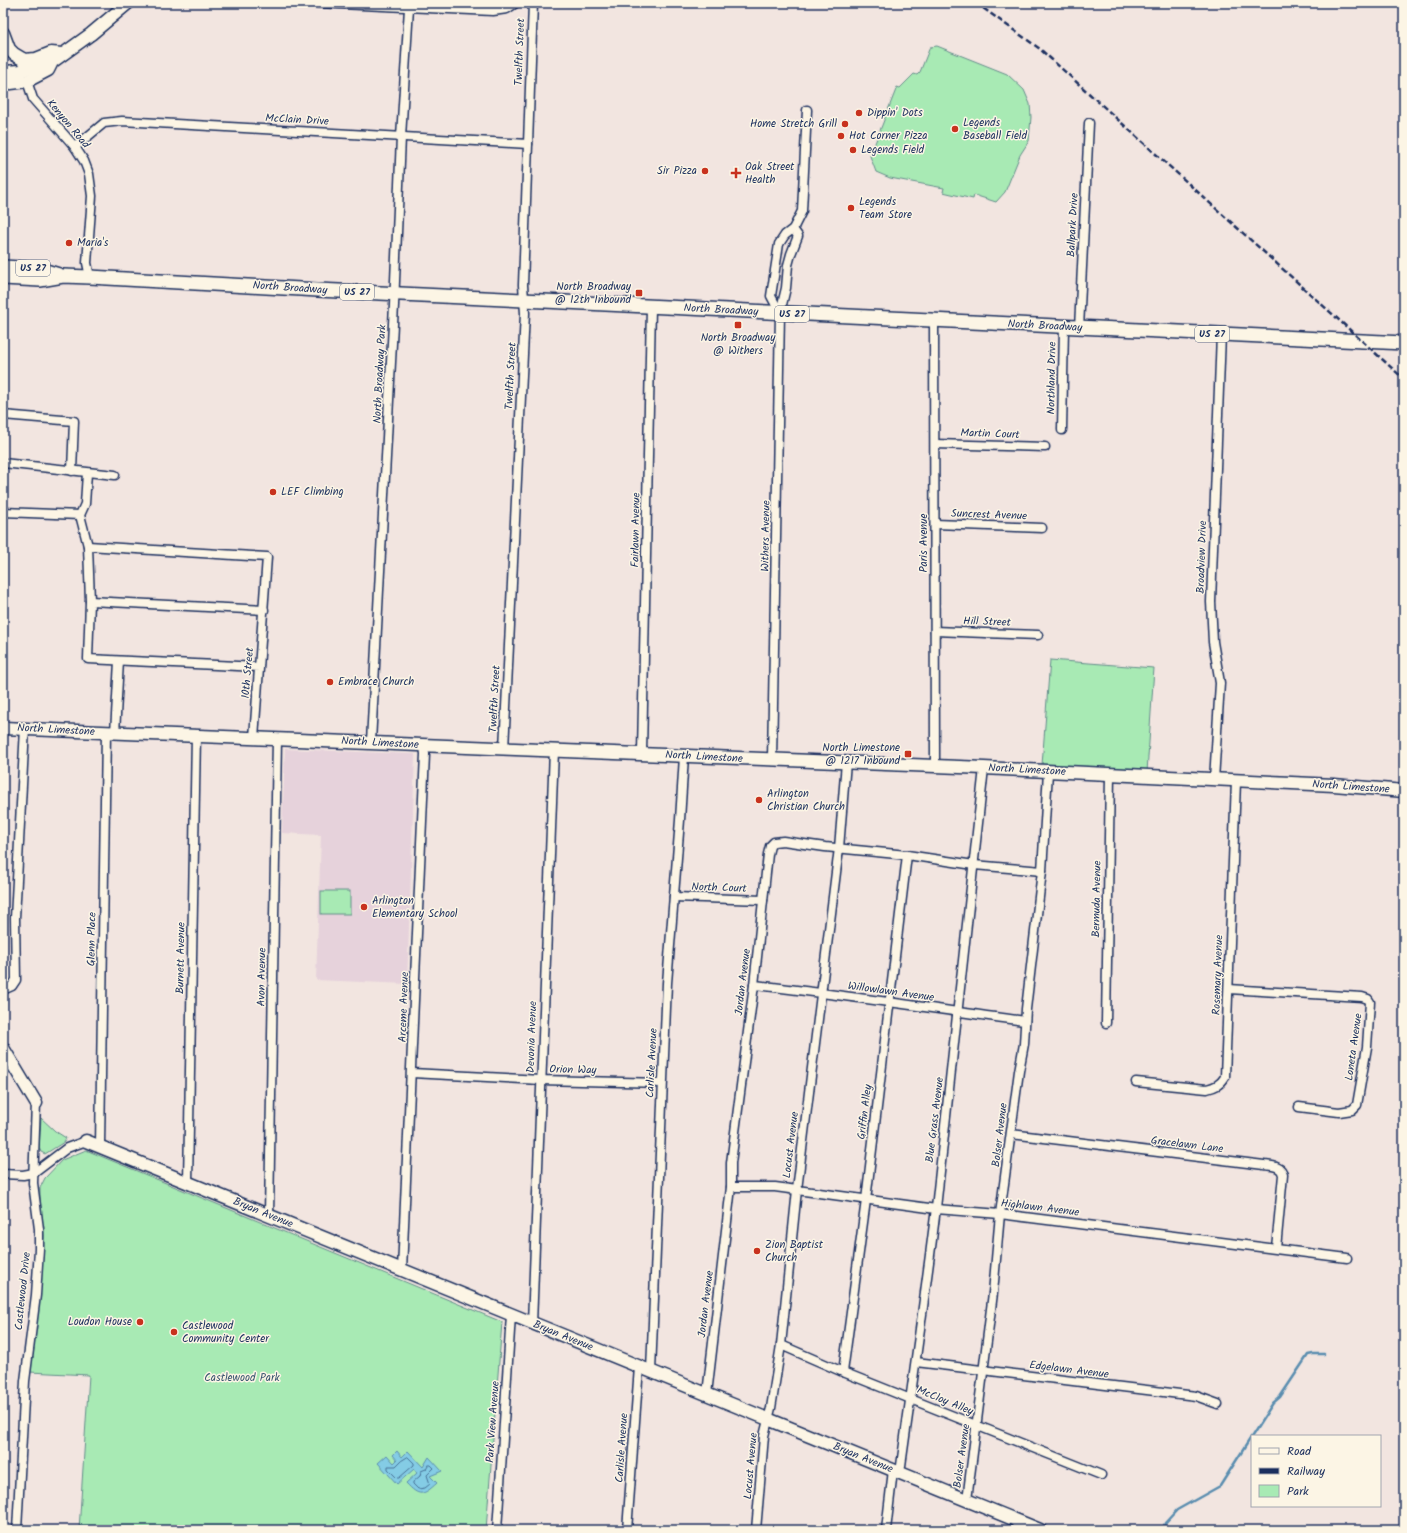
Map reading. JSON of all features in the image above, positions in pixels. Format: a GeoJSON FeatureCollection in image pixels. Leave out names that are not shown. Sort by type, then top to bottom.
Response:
{"type":"FeatureCollection","features":[{"type":"Feature","properties":{"kind":"main road","name":"North Broadway"},"geometry":{"type":"LineString","coordinates":[[3,267],[39,269],[62,276]]}},
{"type":"Feature","properties":{"kind":"main road","name":"North Broadway"},"geometry":{"type":"LineString","coordinates":[[3,278],[40,280],[62,276],[162,280],[185,283],[395,294],[524,299],[1079,328],[1404,343]]}},
{"type":"Feature","properties":{"kind":"street"},"geometry":{"type":"LineString","coordinates":[[3,84],[27,81],[48,70],[52,62],[91,34],[128,3]]}},
{"type":"Feature","properties":{"kind":"street"},"geometry":{"type":"LineString","coordinates":[[317,3],[494,11],[507,9],[516,3]]}},
{"type":"Feature","properties":{"kind":"street","name":"Twelfth Street"},"geometry":{"type":"LineString","coordinates":[[504,749],[526,311],[523,270],[533,3]]}},
{"type":"Feature","properties":{"kind":"street","name":"North Broadway Park"},"geometry":{"type":"LineString","coordinates":[[371,742],[395,294],[400,137],[409,8]]}},
{"type":"Feature","properties":{"kind":"street"},"geometry":{"type":"LineString","coordinates":[[3,33],[9,49],[24,60],[36,59],[52,53],[62,54]]}},
{"type":"Feature","properties":{"kind":"street"},"geometry":{"type":"LineString","coordinates":[[3,72],[21,70],[44,61],[52,62]]}},
{"type":"Feature","properties":{"kind":"street","name":"Kenyon Road"},"geometry":{"type":"LineString","coordinates":[[27,81],[33,99],[75,147],[84,160],[89,174],[92,196],[87,263],[90,277]]}},
{"type":"Feature","properties":{"kind":"street"},"geometry":{"type":"LineString","coordinates":[[780,313],[771,296],[779,244],[785,235],[794,229],[802,212],[807,110]]}},
{"type":"Feature","properties":{"kind":"street","name":"McClain Drive"},"geometry":{"type":"LineString","coordinates":[[75,147],[94,129],[104,123],[113,122],[528,144]]}},
{"type":"Feature","properties":{"kind":"street","name":"Ballpark Drive"},"geometry":{"type":"LineString","coordinates":[[1079,328],[1089,123]]}},
{"type":"Feature","properties":{"kind":"street","name":"Withers Avenue"},"geometry":{"type":"LineString","coordinates":[[772,760],[780,313],[786,288],[788,264],[798,236],[794,229]]}},
{"type":"Feature","properties":{"kind":"street","name":"Fairlawn Avenue"},"geometry":{"type":"LineString","coordinates":[[642,753],[651,306]]}},
{"type":"Feature","properties":{"kind":"street","name":"Paris Avenue"},"geometry":{"type":"LineString","coordinates":[[934,320],[936,632],[935,766]]}},
{"type":"Feature","properties":{"kind":"street","name":"Northland Drive"},"geometry":{"type":"LineString","coordinates":[[1062,430],[1064,327]]}},
{"type":"Feature","properties":{"kind":"street","name":"Broadview Drive"},"geometry":{"type":"LineString","coordinates":[[1214,780],[1220,683],[1213,642],[1211,602],[1221,334]]}},
{"type":"Feature","properties":{"kind":"street"},"geometry":{"type":"LineString","coordinates":[[3,415],[74,421],[72,471]]}},
{"type":"Feature","properties":{"kind":"street","name":"Martin Court"},"geometry":{"type":"LineString","coordinates":[[934,444],[1045,447]]}},
{"type":"Feature","properties":{"kind":"street"},"geometry":{"type":"LineString","coordinates":[[3,463],[115,475]]}},
{"type":"Feature","properties":{"kind":"street"},"geometry":{"type":"LineString","coordinates":[[87,473],[85,504],[80,515],[88,546],[90,601],[88,659],[259,667]]}},
{"type":"Feature","properties":{"kind":"street"},"geometry":{"type":"LineString","coordinates":[[3,512],[80,515]]}},
{"type":"Feature","properties":{"kind":"street","name":"Suncrest Avenue"},"geometry":{"type":"LineString","coordinates":[[935,524],[1042,528]]}},
{"type":"Feature","properties":{"kind":"street","name":"10th Street"},"geometry":{"type":"LineString","coordinates":[[88,546],[267,557],[254,738]]}},
{"type":"Feature","properties":{"kind":"street"},"geometry":{"type":"LineString","coordinates":[[90,601],[264,610]]}},
{"type":"Feature","properties":{"kind":"street","name":"Hill Street"},"geometry":{"type":"LineString","coordinates":[[936,632],[1038,635]]}},
{"type":"Feature","properties":{"kind":"street","name":"Glenn Place"},"geometry":{"type":"LineString","coordinates":[[100,1146],[110,732],[119,661]]}},
{"type":"Feature","properties":{"kind":"street","name":"North Limestone"},"geometry":{"type":"LineString","coordinates":[[3,728],[984,768],[1329,785],[1404,791]]}},
{"type":"Feature","properties":{"kind":"street"},"geometry":{"type":"LineString","coordinates":[[3,990],[12,986],[16,980],[15,916],[25,728]]}},
{"type":"Feature","properties":{"kind":"street","name":"Burnett Avenue"},"geometry":{"type":"LineString","coordinates":[[188,1182],[196,735]]}},
{"type":"Feature","properties":{"kind":"street","name":"Avon Avenue"},"geometry":{"type":"LineString","coordinates":[[269,1215],[277,739]]}},
{"type":"Feature","properties":{"kind":"street","name":"Arceme Avenue"},"geometry":{"type":"LineString","coordinates":[[402,1270],[412,1073],[424,746]]}},
{"type":"Feature","properties":{"kind":"street","name":"Devonia Avenue"},"geometry":{"type":"LineString","coordinates":[[532,1324],[554,750]]}},
{"type":"Feature","properties":{"kind":"street","name":"Carlisle Avenue"},"geometry":{"type":"LineString","coordinates":[[651,1371],[667,983],[684,756]]}},
{"type":"Feature","properties":{"kind":"street","name":"Locust Avenue"},"geometry":{"type":"LineString","coordinates":[[756,1530],[761,1461],[781,1345],[797,1190],[839,848],[846,762]]}},
{"type":"Feature","properties":{"kind":"street","name":"Blue Grass Avenue"},"geometry":{"type":"LineString","coordinates":[[886,1530],[916,1362],[936,1209],[984,768]]}},
{"type":"Feature","properties":{"kind":"street","name":"Bolser Avenue"},"geometry":{"type":"LineString","coordinates":[[967,1500],[993,1293],[1000,1214],[1024,1044],[1025,1021],[1042,872],[1048,772]]}},
{"type":"Feature","properties":{"kind":"street","name":"Bermuda Avenue"},"geometry":{"type":"LineString","coordinates":[[1106,1023],[1110,775]]}},
{"type":"Feature","properties":{"kind":"street","name":"Rosemary Avenue"},"geometry":{"type":"LineString","coordinates":[[1136,1082],[1207,1089],[1213,1088],[1219,1084],[1225,1077],[1236,781]]}},
{"type":"Feature","properties":{"kind":"street","name":"Jordan Avenue"},"geometry":{"type":"LineString","coordinates":[[707,1394],[731,1187],[731,1163],[770,846],[774,842],[783,841],[1042,872]]}},
{"type":"Feature","properties":{"kind":"street","name":"Griffin Alley"},"geometry":{"type":"LineString","coordinates":[[844,1372],[907,855]]}},
{"type":"Feature","properties":{"kind":"street","name":"North Court"},"geometry":{"type":"LineString","coordinates":[[674,897],[763,900]]}},
{"type":"Feature","properties":{"kind":"street","name":"Willowlawn Avenue"},"geometry":{"type":"LineString","coordinates":[[754,985],[822,992],[890,1003],[1025,1021]]}},
{"type":"Feature","properties":{"kind":"street","name":"Loneta Avenue"},"geometry":{"type":"LineString","coordinates":[[1229,989],[1342,995],[1362,997],[1368,999],[1370,1002],[1367,1047],[1357,1105],[1352,1110],[1339,1112],[1299,1107]]}},
{"type":"Feature","properties":{"kind":"street"},"geometry":{"type":"LineString","coordinates":[[3,1048],[36,1103]]}},
{"type":"Feature","properties":{"kind":"street","name":"Orion Way"},"geometry":{"type":"LineString","coordinates":[[412,1073],[541,1080],[662,1083]]}},
{"type":"Feature","properties":{"kind":"street","name":"Castlewood Drive"},"geometry":{"type":"LineString","coordinates":[[17,1530],[25,1381],[36,1295],[39,1249],[39,1229],[33,1183],[36,1103]]}},
{"type":"Feature","properties":{"kind":"street","name":"Gracelawn Lane"},"geometry":{"type":"LineString","coordinates":[[1011,1134],[1268,1166],[1280,1169],[1283,1175],[1276,1248]]}},
{"type":"Feature","properties":{"kind":"street"},"geometry":{"type":"LineString","coordinates":[[3,1174],[23,1175],[34,1173],[67,1148],[86,1141]]}},
{"type":"Feature","properties":{"kind":"street","name":"Bryan Avenue"},"geometry":{"type":"LineString","coordinates":[[86,1141],[269,1215],[511,1316],[768,1418],[967,1500],[1016,1525],[1040,1530]]}},
{"type":"Feature","properties":{"kind":"street","name":"Highlawn Avenue"},"geometry":{"type":"LineString","coordinates":[[731,1187],[764,1186],[936,1209],[1000,1214],[1347,1258]]}},
{"type":"Feature","properties":{"kind":"street","name":"Park View Avenue"},"geometry":{"type":"LineString","coordinates":[[497,1530],[511,1316]]}},
{"type":"Feature","properties":{"kind":"street","name":"McCloy Alley"},"geometry":{"type":"LineString","coordinates":[[781,1345],[910,1399],[1101,1475]]}},
{"type":"Feature","properties":{"kind":"street","name":"Edgelawn Avenue"},"geometry":{"type":"LineString","coordinates":[[916,1362],[1196,1396],[1218,1404]]}},
{"type":"Feature","properties":{"kind":"street","name":"Carlisle Avenue"},"geometry":{"type":"LineString","coordinates":[[627,1530],[639,1367]]}},
{"type":"Feature","properties":{"kind":"shaded area","name":"Arlington Elementary School"},"geometry":{"type":"Polygon","coordinates":[[[285,749],[415,754],[407,984],[316,980],[321,835],[282,833],[285,749]]]}},
{"type":"Feature","properties":{"kind":"green space","name":"Legends Baseball Field"},"geometry":{"type":"Polygon","coordinates":[[[937,46],[1007,74],[1024,90],[1030,104],[1031,117],[1029,141],[1020,155],[1005,192],[996,202],[974,195],[973,199],[943,192],[944,188],[890,178],[876,172],[870,156],[897,87],[900,88],[914,74],[917,75],[920,72],[930,47],[937,46]]]}},
{"type":"Feature","properties":{"kind":"green space"},"geometry":{"type":"Polygon","coordinates":[[[1050,660],[1154,668],[1147,772],[1042,765],[1050,660]]]}},
{"type":"Feature","properties":{"kind":"green space"},"geometry":{"type":"Polygon","coordinates":[[[321,891],[350,891],[350,914],[321,914],[321,891]]]}},
{"type":"Feature","properties":{"kind":"green space"},"geometry":{"type":"Polygon","coordinates":[[[41,1118],[55,1131],[66,1138],[64,1142],[45,1154],[41,1152],[39,1148],[41,1118]]]}},
{"type":"Feature","properties":{"kind":"green space","name":"Castlewood Park"},"geometry":{"type":"Polygon","coordinates":[[[86,1150],[502,1322],[486,1530],[79,1530],[89,1375],[29,1372],[44,1236],[40,1188],[45,1178],[62,1160],[86,1150]]]}},
{"type":"Feature","properties":{"kind":"water"},"geometry":{"type":"Polygon","coordinates":[[[397,1451],[402,1457],[408,1451],[423,1467],[429,1457],[442,1471],[430,1476],[437,1483],[424,1492],[418,1493],[414,1491],[406,1483],[417,1473],[414,1469],[397,1484],[378,1463],[387,1455],[394,1463],[397,1460],[393,1455],[397,1451]]]}},
{"type":"Feature","properties":{"kind":"waterway"},"geometry":{"type":"LineString","coordinates":[[1253,1435],[1273,1403],[1280,1397],[1308,1355],[1324,1354]]}},
{"type":"Feature","properties":{"kind":"waterway"},"geometry":{"type":"LineString","coordinates":[[1163,1530],[1165,1523],[1177,1510],[1220,1486],[1251,1437]]}},
{"type":"Feature","properties":{"kind":"railway"},"geometry":{"type":"LineString","coordinates":[[976,3],[1040,49],[1404,379]]}},
{"type":"Feature","properties":{"kind":"place","name":"Dippin' Dots"},"geometry":{"type":"Point","coordinates":[859,113]}},
{"type":"Feature","properties":{"kind":"place","name":"Home Stretch Grill"},"geometry":{"type":"Point","coordinates":[845,124]}},
{"type":"Feature","properties":{"kind":"place","name":"Legends Baseball Field"},"geometry":{"type":"Point","coordinates":[955,129]}},
{"type":"Feature","properties":{"kind":"place","name":"Hot Corner Pizza"},"geometry":{"type":"Point","coordinates":[841,136]}},
{"type":"Feature","properties":{"kind":"place","name":"Legends Field"},"geometry":{"type":"Point","coordinates":[853,150]}},
{"type":"Feature","properties":{"kind":"place","name":"Sir Pizza"},"geometry":{"type":"Point","coordinates":[705,171]}},
{"type":"Feature","properties":{"kind":"place","name":"Oak Street Health"},"geometry":{"type":"Point","coordinates":[736,173]}},
{"type":"Feature","properties":{"kind":"place","name":"Legends Team Store"},"geometry":{"type":"Point","coordinates":[851,208]}},
{"type":"Feature","properties":{"kind":"place","name":"Maria's"},"geometry":{"type":"Point","coordinates":[69,243]}},
{"type":"Feature","properties":{"kind":"place","name":"North Broadway @ 12th Inbound"},"geometry":{"type":"Point","coordinates":[639,293]}},
{"type":"Feature","properties":{"kind":"place","name":"North Broadway @ Withers"},"geometry":{"type":"Point","coordinates":[738,325]}},
{"type":"Feature","properties":{"kind":"place","name":"LEF Climbing"},"geometry":{"type":"Point","coordinates":[273,492]}},
{"type":"Feature","properties":{"kind":"place","name":"Embrace Church"},"geometry":{"type":"Point","coordinates":[330,682]}},
{"type":"Feature","properties":{"kind":"place","name":"North Limestone @ 1217 Inbound"},"geometry":{"type":"Point","coordinates":[908,754]}},
{"type":"Feature","properties":{"kind":"place","name":"Arlington Christian Church"},"geometry":{"type":"Point","coordinates":[759,800]}},
{"type":"Feature","properties":{"kind":"place","name":"Arlington Elementary School"},"geometry":{"type":"Point","coordinates":[364,907]}},
{"type":"Feature","properties":{"kind":"place","name":"Zion Baptist Church"},"geometry":{"type":"Point","coordinates":[757,1251]}},
{"type":"Feature","properties":{"kind":"place","name":"Loudon House"},"geometry":{"type":"Point","coordinates":[140,1322]}},
{"type":"Feature","properties":{"kind":"place","name":"Castlewood Community Center"},"geometry":{"type":"Point","coordinates":[174,1332]}}]}
